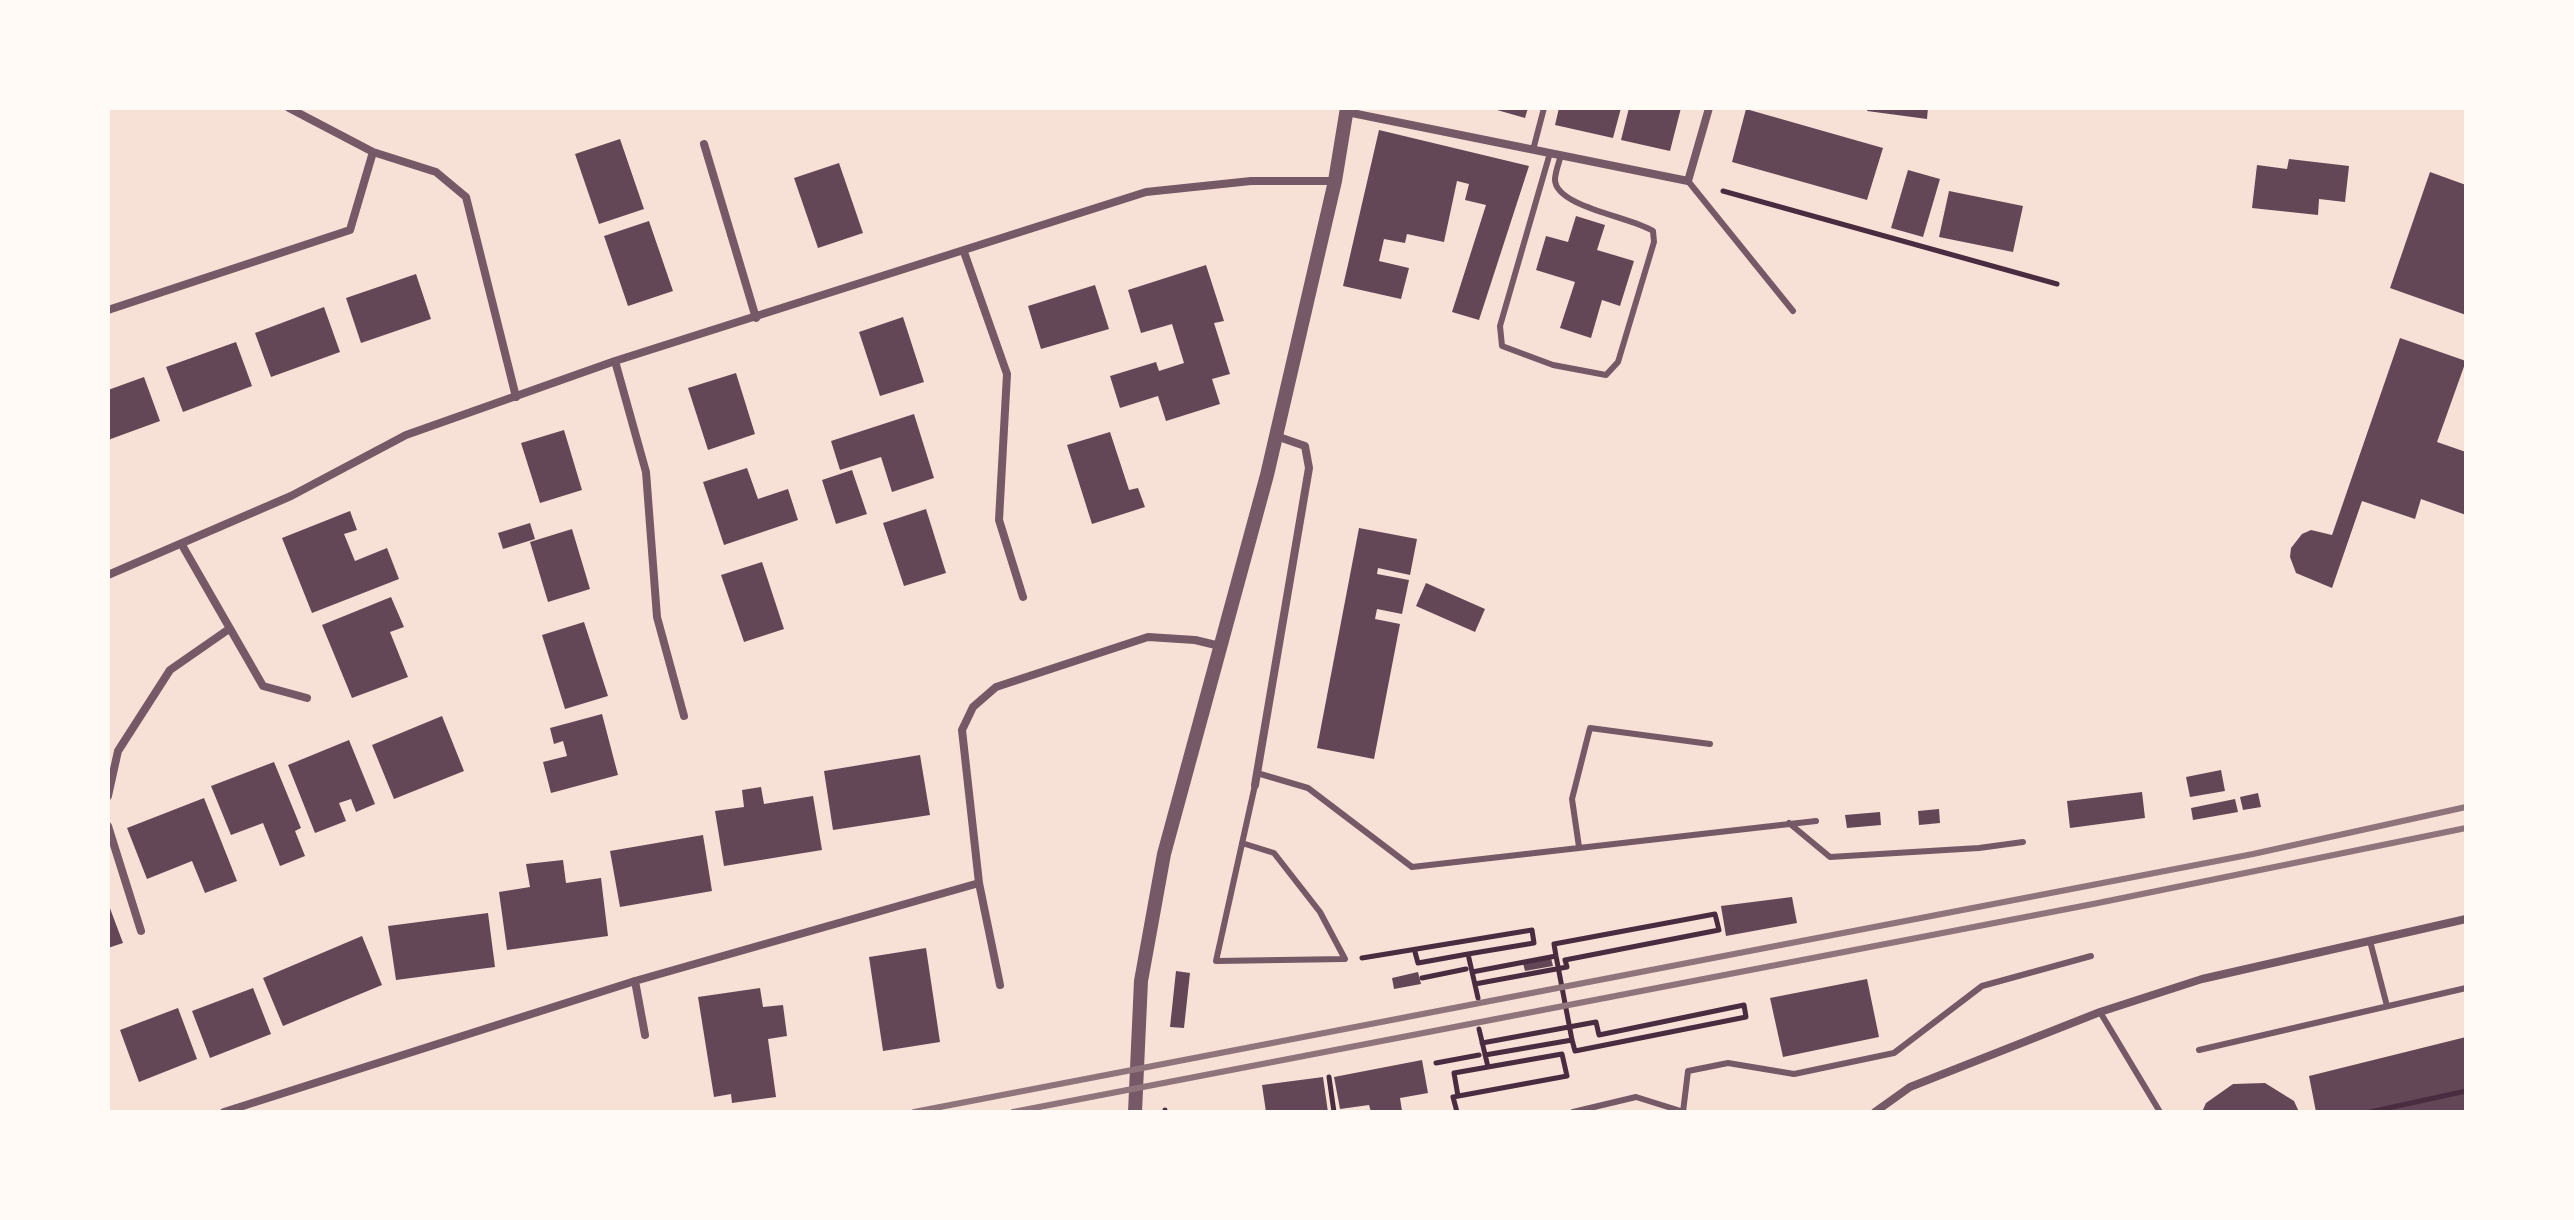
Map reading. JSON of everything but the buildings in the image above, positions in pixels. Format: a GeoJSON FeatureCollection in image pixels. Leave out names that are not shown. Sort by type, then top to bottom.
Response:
{"type":"FeatureCollection","features":[{"type":"Feature","properties":{"kind":"street"},"geometry":{"type":"LineString","coordinates":[[289,108],[373,152],[436,172],[466,197],[516,397]]}},
{"type":"Feature","properties":{"kind":"street"},"geometry":{"type":"LineString","coordinates":[[1135,1112],[1141,981],[1164,854],[1276,436],[1335,181],[1347,110],[1688,181],[1709,108]]}},
{"type":"Feature","properties":{"kind":"street"},"geometry":{"type":"LineString","coordinates":[[704,144],[756,318]]}},
{"type":"Feature","properties":{"kind":"street"},"geometry":{"type":"LineString","coordinates":[[108,310],[350,230],[373,152]]}},
{"type":"Feature","properties":{"kind":"street"},"geometry":{"type":"LineString","coordinates":[[108,575],[291,496],[406,435],[615,361],[1146,192],[1251,181],[1335,181]]}},
{"type":"Feature","properties":{"kind":"street"},"geometry":{"type":"LineString","coordinates":[[964,252],[1007,374],[999,520],[1023,597]]}},
{"type":"Feature","properties":{"kind":"street"},"geometry":{"type":"LineString","coordinates":[[615,361],[646,472],[657,617],[684,716]]}},
{"type":"Feature","properties":{"kind":"street"},"geometry":{"type":"LineString","coordinates":[[1255,785],[1309,468],[1305,446],[1294,439],[1276,436]]}},
{"type":"Feature","properties":{"kind":"street"},"geometry":{"type":"LineString","coordinates":[[182,545],[263,686],[307,698]]}},
{"type":"Feature","properties":{"kind":"street"},"geometry":{"type":"LineString","coordinates":[[108,796],[118,751],[170,670],[229,629]]}},
{"type":"Feature","properties":{"kind":"street"},"geometry":{"type":"LineString","coordinates":[[1000,985],[979,883],[962,730],[973,707],[996,687],[1148,637],[1195,640],[1220,646]]}},
{"type":"Feature","properties":{"kind":"street"},"geometry":{"type":"LineString","coordinates":[[108,826],[141,931]]}},
{"type":"Feature","properties":{"kind":"street"},"geometry":{"type":"LineString","coordinates":[[224,1112],[635,981],[979,883]]}},
{"type":"Feature","properties":{"kind":"street"},"geometry":{"type":"LineString","coordinates":[[1875,1112],[1910,1087],[2100,1012],[2202,979],[2466,919]]}},
{"type":"Feature","properties":{"kind":"street"},"geometry":{"type":"LineString","coordinates":[[635,981],[645,1035]]}},
{"type":"Feature","properties":{"kind":"lane"},"geometry":{"type":"LineString","coordinates":[[1533,150],[1544,108]]}},
{"type":"Feature","properties":{"kind":"lane"},"geometry":{"type":"LineString","coordinates":[[1550,153],[1500,326],[1502,346],[1553,365],[1606,375],[1618,362],[1654,242],[1653,231],[1642,224],[1576,203],[1560,192],[1555,182],[1561,155]]}},
{"type":"Feature","properties":{"kind":"lane"},"geometry":{"type":"LineString","coordinates":[[1688,181],[1793,311]]}},
{"type":"Feature","properties":{"kind":"lane"},"geometry":{"type":"LineString","coordinates":[[1579,847],[1572,799],[1590,728],[1710,744]]}},
{"type":"Feature","properties":{"kind":"lane"},"geometry":{"type":"LineString","coordinates":[[1257,773],[1308,788],[1412,867],[1816,821]]}},
{"type":"Feature","properties":{"kind":"lane"},"geometry":{"type":"LineString","coordinates":[[1242,843],[1274,853],[1320,912],[1345,959],[1216,961],[1242,843],[1255,785]]}},
{"type":"Feature","properties":{"kind":"lane"},"geometry":{"type":"LineString","coordinates":[[1789,823],[1830,857],[2023,842]]}},
{"type":"Feature","properties":{"kind":"lane"},"geometry":{"type":"LineString","coordinates":[[2370,941],[2387,1006]]}},
{"type":"Feature","properties":{"kind":"lane"},"geometry":{"type":"LineString","coordinates":[[1573,1112],[1636,1097],[1683,1112],[1688,1071],[1728,1063],[1794,1074],[1894,1053],[1982,986],[2091,956]]}},
{"type":"Feature","properties":{"kind":"lane"},"geometry":{"type":"LineString","coordinates":[[2199,1050],[2466,988]]}},
{"type":"Feature","properties":{"kind":"lane"},"geometry":{"type":"LineString","coordinates":[[2100,1012],[2160,1112]]}},
{"type":"Feature","properties":{"kind":"path"},"geometry":{"type":"LineString","coordinates":[[1688,181],[2057,284]]}},
{"type":"Feature","properties":{"kind":"path"},"geometry":{"type":"LineString","coordinates":[[1475,984],[1567,967],[1565,960],[1719,930],[1715,914],[1554,944],[1556,956],[1572,1040],[1575,1051],[1746,1017],[1744,1005],[1599,1035],[1596,1022],[1482,1043]]}},
{"type":"Feature","properties":{"kind":"path"},"geometry":{"type":"LineString","coordinates":[[1345,959],[1415,952],[1532,930],[1534,943],[1418,963],[1415,952]]}},
{"type":"Feature","properties":{"kind":"path"},"geometry":{"type":"LineString","coordinates":[[1468,954],[1469,970],[1478,998]]}},
{"type":"Feature","properties":{"kind":"path"},"geometry":{"type":"LineString","coordinates":[[1422,978],[1556,956]]}},
{"type":"Feature","properties":{"kind":"path"},"geometry":{"type":"LineString","coordinates":[[1479,1029],[1482,1055],[1488,1067]]}},
{"type":"Feature","properties":{"kind":"path"},"geometry":{"type":"LineString","coordinates":[[1436,1063],[1572,1040]]}},
{"type":"Feature","properties":{"kind":"path"},"geometry":{"type":"LineString","coordinates":[[1457,1112],[1453,1097],[1567,1076],[1562,1054],[1454,1073],[1458,1096]]}},
{"type":"Feature","properties":{"kind":"path"},"geometry":{"type":"LineString","coordinates":[[1329,1077],[1334,1112]]}},
{"type":"Feature","properties":{"kind":"path"},"geometry":{"type":"LineString","coordinates":[[2370,1112],[2466,1091]]}},
{"type":"Feature","properties":{"kind":"railway"},"geometry":{"type":"LineString","coordinates":[[914,1112],[2253,854],[2466,807]]}},
{"type":"Feature","properties":{"kind":"railway"},"geometry":{"type":"LineString","coordinates":[[1013,1112],[2093,904],[2466,828]]}}]}
